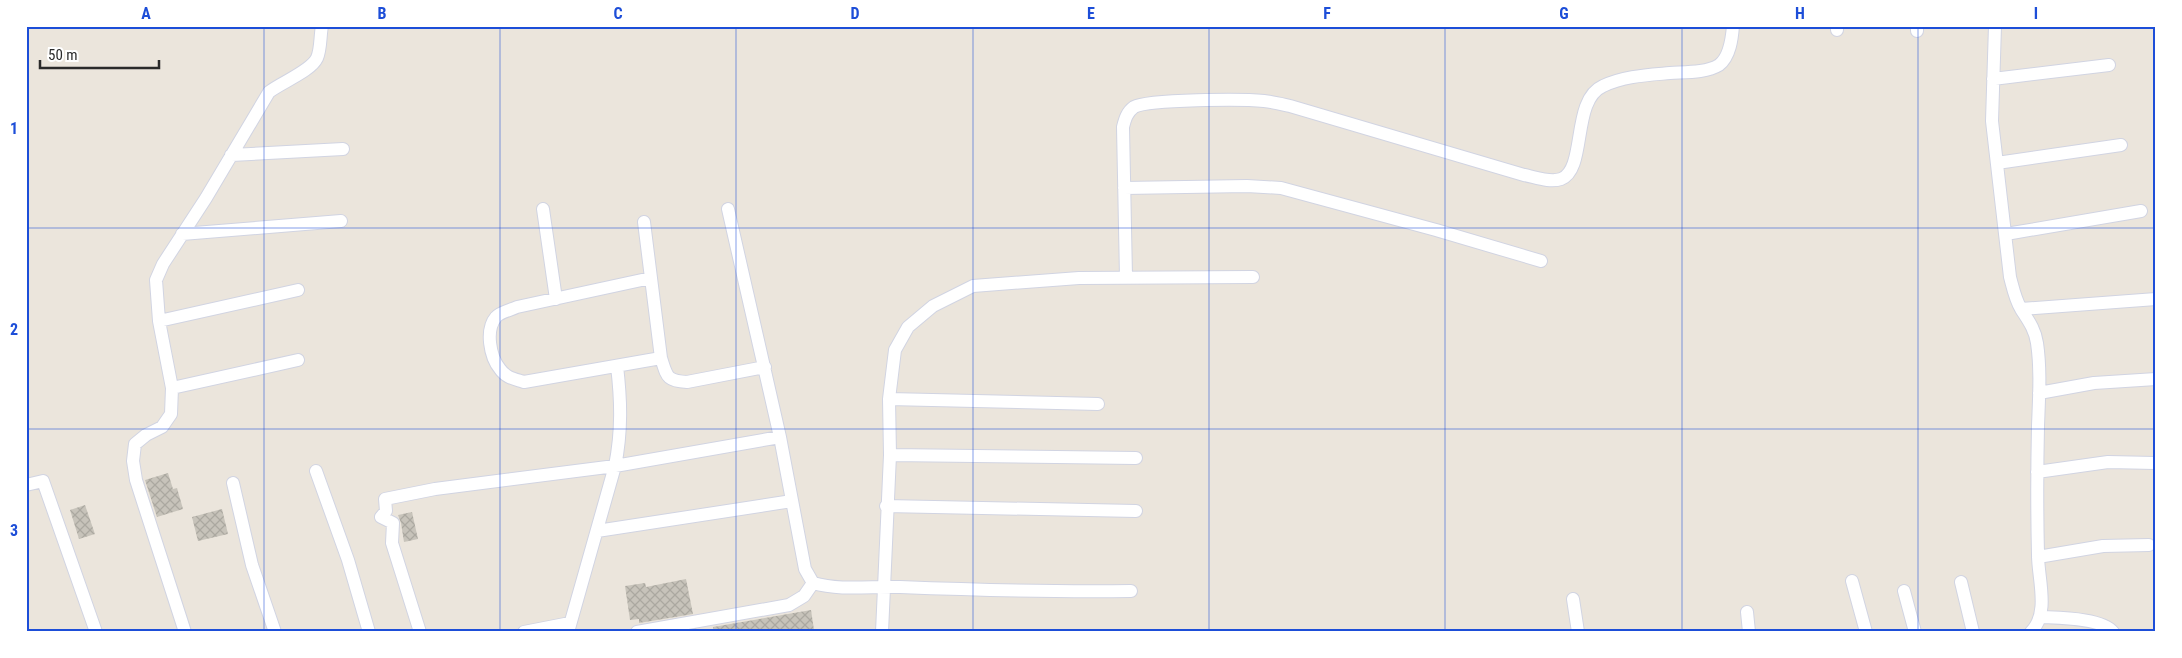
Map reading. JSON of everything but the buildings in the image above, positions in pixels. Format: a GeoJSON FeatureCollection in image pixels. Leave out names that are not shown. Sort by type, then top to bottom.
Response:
{"type":"FeatureCollection","features":[{"type":"Feature","properties":{"kind":"street"},"geometry":{"type":"LineString","coordinates":[[185,632],[136,480],[133,461],[135,444],[146,435],[162,427],[171,414],[172,388],[159,321],[156,280],[163,264],[206,198],[269,92],[283,81],[310,67],[317,57],[322,26]]}},
{"type":"Feature","properties":{"kind":"street"},"geometry":{"type":"LineString","coordinates":[[1126,277],[1122,126],[1127,114],[1135,107],[1156,102],[1263,101],[1290,106],[1524,175],[1552,181],[1563,179],[1571,170],[1583,116],[1592,93],[1602,86],[1619,80],[1649,74],[1703,70],[1720,64],[1728,53],[1733,26]]}},
{"type":"Feature","properties":{"kind":"street"},"geometry":{"type":"LineString","coordinates":[[1995,26],[1992,121],[2010,276],[2015,296],[2021,309],[2030,320],[2037,340],[2039,364],[2038,557],[2041,616],[2031,632]]}},
{"type":"Feature","properties":{"kind":"street"},"geometry":{"type":"LineString","coordinates":[[1993,79],[2109,65]]}},
{"type":"Feature","properties":{"kind":"street"},"geometry":{"type":"LineString","coordinates":[[1997,163],[2121,145]]}},
{"type":"Feature","properties":{"kind":"street"},"geometry":{"type":"LineString","coordinates":[[231,155],[343,149]]}},
{"type":"Feature","properties":{"kind":"street"},"geometry":{"type":"LineString","coordinates":[[1124,188],[1247,186],[1281,188],[1541,261]]}},
{"type":"Feature","properties":{"kind":"street"},"geometry":{"type":"LineString","coordinates":[[543,209],[556,299]]}},
{"type":"Feature","properties":{"kind":"street"},"geometry":{"type":"LineString","coordinates":[[728,209],[780,437],[804,569],[813,582],[827,587],[1038,592],[1132,591]]}},
{"type":"Feature","properties":{"kind":"street"},"geometry":{"type":"LineString","coordinates":[[2006,234],[2141,211]]}},
{"type":"Feature","properties":{"kind":"street"},"geometry":{"type":"LineString","coordinates":[[182,234],[341,222]]}},
{"type":"Feature","properties":{"kind":"street"},"geometry":{"type":"LineString","coordinates":[[644,222],[661,358],[667,376],[674,382],[687,382],[765,367]]}},
{"type":"Feature","properties":{"kind":"street"},"geometry":{"type":"LineString","coordinates":[[882,632],[886,587],[886,506],[890,455],[889,399],[895,350],[908,327],[933,306],[973,286],[1079,278],[1253,276]]}},
{"type":"Feature","properties":{"kind":"street"},"geometry":{"type":"LineString","coordinates":[[651,278],[517,308],[497,315],[489,328],[492,350],[499,369],[510,378],[524,382],[661,358]]}},
{"type":"Feature","properties":{"kind":"street"},"geometry":{"type":"LineString","coordinates":[[159,321],[298,290]]}},
{"type":"Feature","properties":{"kind":"street"},"geometry":{"type":"LineString","coordinates":[[2021,309],[2156,299]]}},
{"type":"Feature","properties":{"kind":"street"},"geometry":{"type":"LineString","coordinates":[[172,388],[298,360]]}},
{"type":"Feature","properties":{"kind":"street"},"geometry":{"type":"LineString","coordinates":[[524,632],[569,627],[615,466],[621,418],[617,366]]}},
{"type":"Feature","properties":{"kind":"street"},"geometry":{"type":"LineString","coordinates":[[2039,393],[2094,383],[2156,379]]}},
{"type":"Feature","properties":{"kind":"street"},"geometry":{"type":"LineString","coordinates":[[889,399],[1098,404]]}},
{"type":"Feature","properties":{"kind":"street"},"geometry":{"type":"LineString","coordinates":[[420,632],[392,544],[393,523],[381,517],[386,511],[385,499],[435,489],[615,466],[780,437]]}},
{"type":"Feature","properties":{"kind":"street"},"geometry":{"type":"LineString","coordinates":[[890,455],[1136,458]]}},
{"type":"Feature","properties":{"kind":"street"},"geometry":{"type":"LineString","coordinates":[[2038,472],[2108,462],[2155,462]]}},
{"type":"Feature","properties":{"kind":"street"},"geometry":{"type":"LineString","coordinates":[[316,471],[348,560],[369,632]]}},
{"type":"Feature","properties":{"kind":"street"},"geometry":{"type":"LineString","coordinates":[[26,485],[43,481],[96,632]]}},
{"type":"Feature","properties":{"kind":"street"},"geometry":{"type":"LineString","coordinates":[[233,483],[252,565],[276,632]]}},
{"type":"Feature","properties":{"kind":"street"},"geometry":{"type":"LineString","coordinates":[[596,531],[792,501]]}},
{"type":"Feature","properties":{"kind":"street"},"geometry":{"type":"LineString","coordinates":[[886,506],[1136,511]]}},
{"type":"Feature","properties":{"kind":"street"},"geometry":{"type":"LineString","coordinates":[[2038,557],[2103,546],[2149,546]]}},
{"type":"Feature","properties":{"kind":"street"},"geometry":{"type":"LineString","coordinates":[[1852,581],[1866,632]]}},
{"type":"Feature","properties":{"kind":"street"},"geometry":{"type":"LineString","coordinates":[[637,632],[690,626],[789,605],[804,596],[813,582]]}},
{"type":"Feature","properties":{"kind":"street"},"geometry":{"type":"LineString","coordinates":[[1960,582],[1973,632]]}},
{"type":"Feature","properties":{"kind":"street"},"geometry":{"type":"LineString","coordinates":[[1904,591],[1915,632]]}},
{"type":"Feature","properties":{"kind":"street"},"geometry":{"type":"LineString","coordinates":[[1573,598],[1578,632]]}},
{"type":"Feature","properties":{"kind":"street"},"geometry":{"type":"LineString","coordinates":[[1747,612],[1749,632]]}},
{"type":"Feature","properties":{"kind":"street"},"geometry":{"type":"LineString","coordinates":[[2041,616],[2095,622],[2109,627],[2113,632]]}}]}
